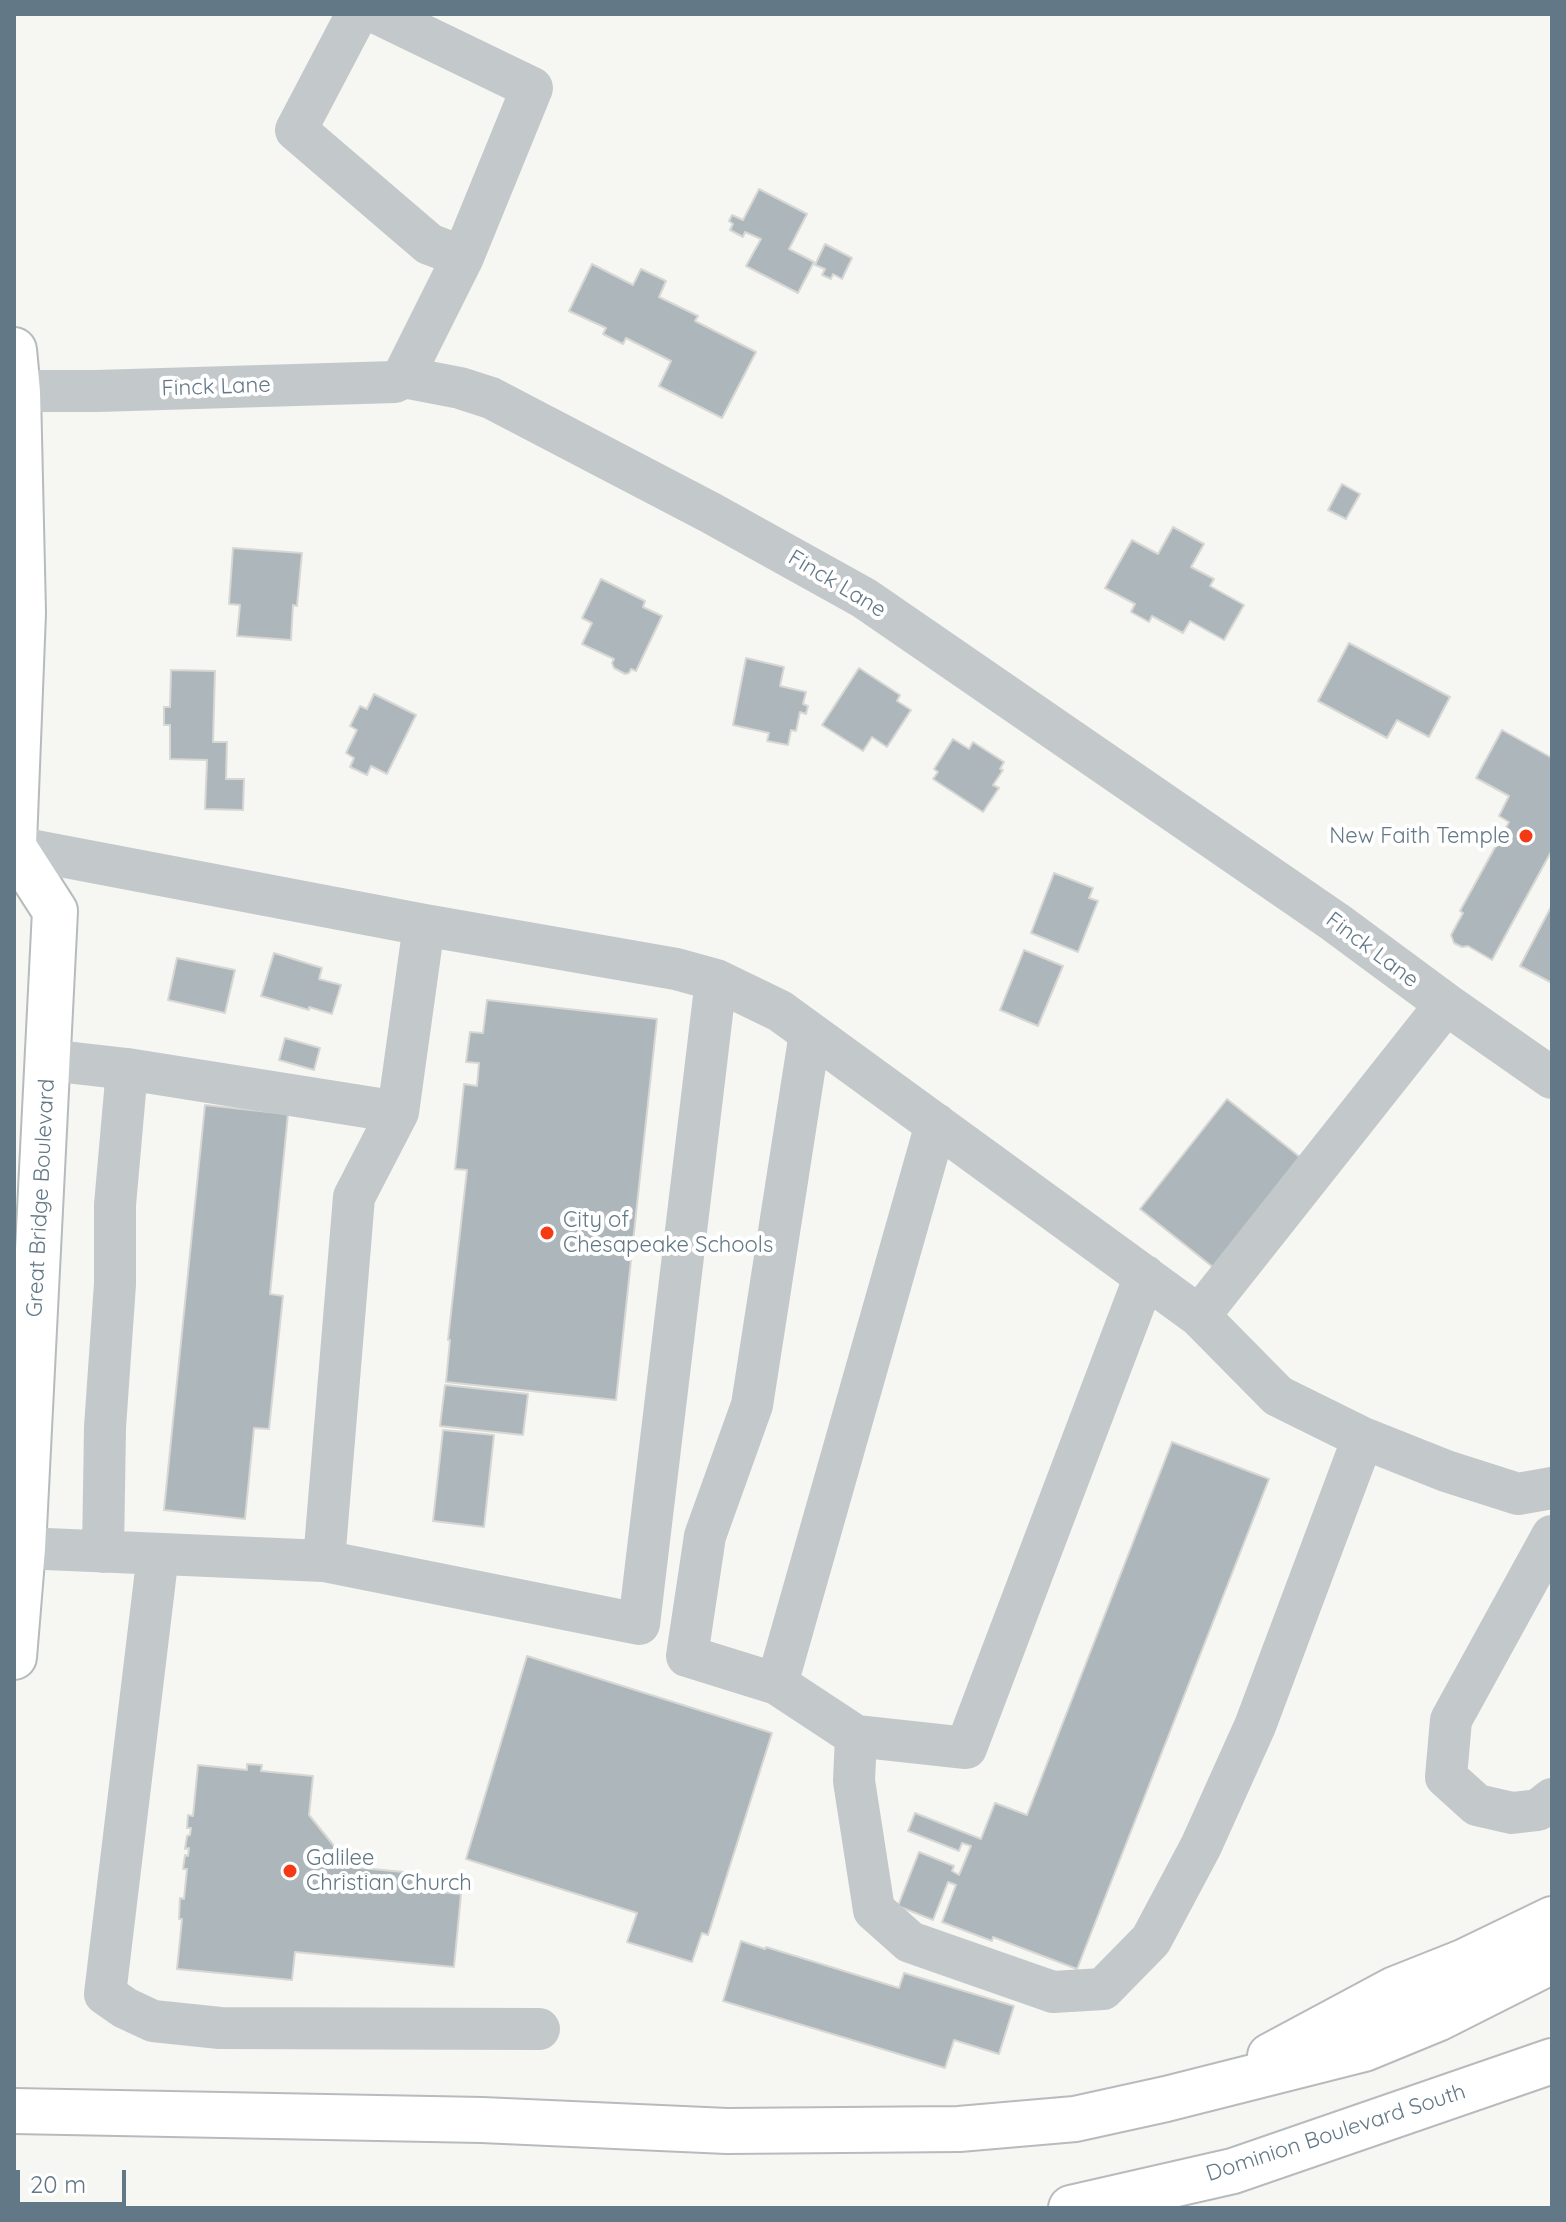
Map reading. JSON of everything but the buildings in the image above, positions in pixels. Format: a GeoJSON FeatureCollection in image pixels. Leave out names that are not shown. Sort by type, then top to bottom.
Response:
{"type":"FeatureCollection","features":[{"type":"Feature","properties":{"kind":"main road"},"geometry":{"type":"LineString","coordinates":[[14,846],[23,613],[15,378]]}},
{"type":"Feature","properties":{"kind":"main road","name":"Great Bridge Boulevard"},"geometry":{"type":"LineString","coordinates":[[14,846],[55,911],[36,1082],[14,1657]]}},
{"type":"Feature","properties":{"kind":"main road"},"geometry":{"type":"LineString","coordinates":[[1214,2085],[1395,1989],[1463,1962],[1552,1919]]}},
{"type":"Feature","properties":{"kind":"main road"},"geometry":{"type":"LineString","coordinates":[[14,2111],[482,2120],[727,2131],[959,2129],[1075,2119],[1364,2049],[1437,2019],[1552,1961]]}},
{"type":"Feature","properties":{"kind":"main road","name":"Dominion Boulevard South"},"geometry":{"type":"LineString","coordinates":[[1071,2208],[1233,2171],[1552,2061]]}},
{"type":"Feature","properties":{"kind":"street"},"geometry":{"type":"LineString","coordinates":[[362,14],[357,14],[296,130],[429,244],[463,257]]}},
{"type":"Feature","properties":{"kind":"street"},"geometry":{"type":"LineString","coordinates":[[379,14],[532,88],[463,257],[403,377]]}},
{"type":"Feature","properties":{"kind":"street","name":"Finck Lane"},"geometry":{"type":"LineString","coordinates":[[15,378],[395,382],[403,377],[460,388],[491,398],[724,519],[864,598],[1335,922],[1552,1078]]}},
{"type":"Feature","properties":{"kind":"street"},"geometry":{"type":"LineString","coordinates":[[14,846],[424,925],[676,969],[716,980],[780,1011],[1145,1276],[1199,1316],[1278,1396],[1363,1438],[1446,1471],[1518,1494],[1552,1488]]}},
{"type":"Feature","properties":{"kind":"street"},"geometry":{"type":"LineString","coordinates":[[324,1561],[354,1197],[398,1112],[424,925]]}},
{"type":"Feature","properties":{"kind":"street"},"geometry":{"type":"LineString","coordinates":[[639,1624],[716,980]]}},
{"type":"Feature","properties":{"kind":"street"},"geometry":{"type":"LineString","coordinates":[[1199,1316],[1446,1004]]}},
{"type":"Feature","properties":{"kind":"street"},"geometry":{"type":"LineString","coordinates":[[687,1656],[705,1536],[752,1405],[810,1033]]}},
{"type":"Feature","properties":{"kind":"street"},"geometry":{"type":"LineString","coordinates":[[36,1082],[127,1069],[398,1112]]}},
{"type":"Feature","properties":{"kind":"street"},"geometry":{"type":"LineString","coordinates":[[103,1552],[105,1427],[115,1284],[115,1205],[127,1069]]}},
{"type":"Feature","properties":{"kind":"street"},"geometry":{"type":"LineString","coordinates":[[777,1684],[936,1124]]}},
{"type":"Feature","properties":{"kind":"street"},"geometry":{"type":"LineString","coordinates":[[17,1548],[324,1561],[639,1624],[687,1656],[777,1684],[856,1736],[966,1748],[1145,1276]]}},
{"type":"Feature","properties":{"kind":"street"},"geometry":{"type":"LineString","coordinates":[[856,1736],[854,1781],[874,1910],[910,1942],[1053,1992],[1103,1989],[1151,1940],[1201,1846],[1255,1726],[1363,1438]]}},
{"type":"Feature","properties":{"kind":"street"},"geometry":{"type":"LineString","coordinates":[[1552,1536],[1451,1720],[1446,1777],[1477,1805],[1512,1813],[1538,1810],[1552,1799]]}},
{"type":"Feature","properties":{"kind":"street"},"geometry":{"type":"LineString","coordinates":[[158,1554],[105,1994],[153,2021],[220,2028],[539,2029]]}},
{"type":"Feature","properties":{"kind":"place","name":"New Faith Temple"},"geometry":{"type":"Point","coordinates":[1526,836]}},
{"type":"Feature","properties":{"kind":"place","name":"City of Chesapeake Schools"},"geometry":{"type":"Point","coordinates":[547,1233]}},
{"type":"Feature","properties":{"kind":"place","name":"Galilee Christian Church"},"geometry":{"type":"Point","coordinates":[290,1871]}}]}
